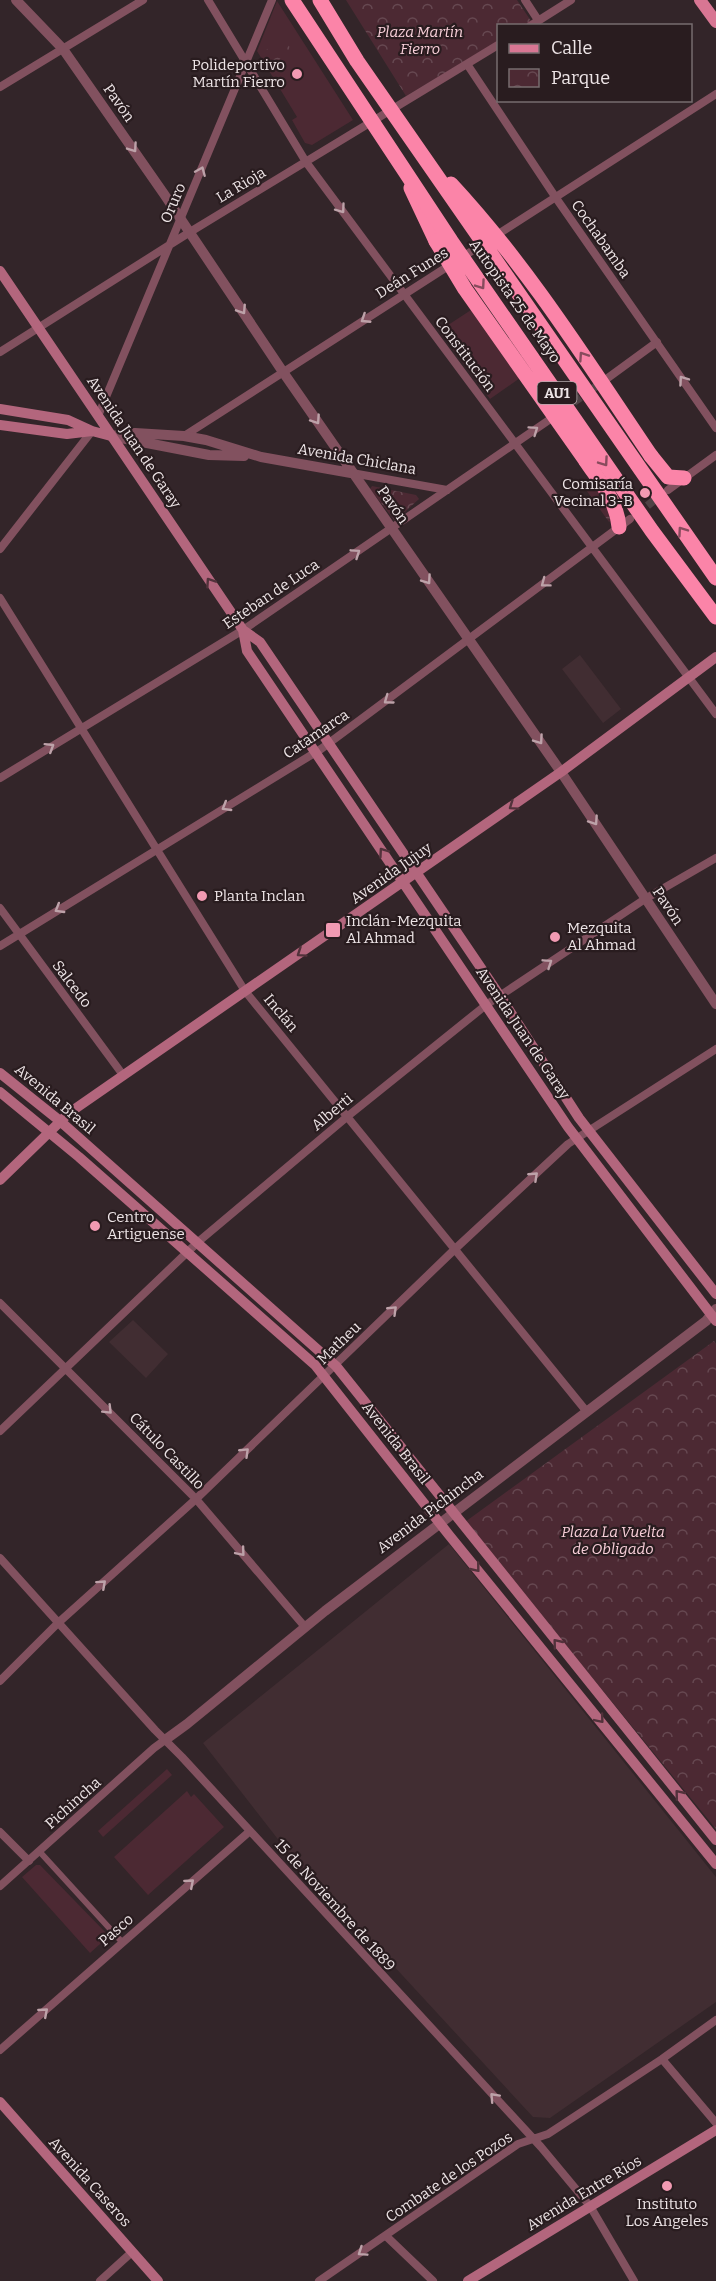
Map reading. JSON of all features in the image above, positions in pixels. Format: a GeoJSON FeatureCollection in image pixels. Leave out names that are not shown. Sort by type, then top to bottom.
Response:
{"type":"FeatureCollection","features":[{"type":"Feature","properties":{"kind":"highway","name":"Autopista 25 de Mayo"},"geometry":{"type":"LineString","coordinates":[[292,0],[402,166],[652,531],[716,617]]}},
{"type":"Feature","properties":{"kind":"highway","name":"Autopista 25 de Mayo"},"geometry":{"type":"LineString","coordinates":[[320,0],[357,61],[663,505],[716,578]]}},
{"type":"Feature","properties":{"kind":"highway"},"geometry":{"type":"LineString","coordinates":[[417,147],[475,210],[516,260],[651,456],[668,477],[684,478]]}},
{"type":"Feature","properties":{"kind":"highway"},"geometry":{"type":"LineString","coordinates":[[402,166],[429,226],[465,290],[586,461],[624,523]]}},
{"type":"Feature","properties":{"kind":"main road"},"geometry":{"type":"LineString","coordinates":[[700,0],[716,22]]}},
{"type":"Feature","properties":{"kind":"main road","name":"Avenida Juan de Garay"},"geometry":{"type":"LineString","coordinates":[[0,271],[243,630],[260,642],[588,1130],[716,1294]]}},
{"type":"Feature","properties":{"kind":"main road","name":"Avenida Chiclana"},"geometry":{"type":"LineString","coordinates":[[0,409],[68,420],[92,431],[111,436]]}},
{"type":"Feature","properties":{"kind":"main road","name":"Avenida Chiclana"},"geometry":{"type":"LineString","coordinates":[[0,425],[67,434],[92,431]]}},
{"type":"Feature","properties":{"kind":"main road","name":"Avenida Juan de Garay"},"geometry":{"type":"LineString","coordinates":[[243,630],[248,651],[576,1138],[714,1315]]}},
{"type":"Feature","properties":{"kind":"main road","name":"Avenida Jujuy"},"geometry":{"type":"LineString","coordinates":[[0,1180],[60,1121],[561,772],[716,657]]}},
{"type":"Feature","properties":{"kind":"main road","name":"Avenida Brasil"},"geometry":{"type":"LineString","coordinates":[[0,1073],[60,1121],[336,1366],[716,1840]]}},
{"type":"Feature","properties":{"kind":"main road","name":"Avenida Brasil"},"geometry":{"type":"LineString","coordinates":[[0,1092],[48,1131],[325,1376],[439,1522],[716,1864]]}},
{"type":"Feature","properties":{"kind":"main road","name":"Avenida Caseros"},"geometry":{"type":"LineString","coordinates":[[0,2102],[158,2281]]}},
{"type":"Feature","properties":{"kind":"main road","name":"Avenida Entre Ríos"},"geometry":{"type":"LineString","coordinates":[[468,2281],[716,2130]]}},
{"type":"Feature","properties":{"kind":"street","name":"Pavón"},"geometry":{"type":"LineString","coordinates":[[16,0],[63,49],[182,218],[351,473],[392,528],[561,772],[716,1004]]}},
{"type":"Feature","properties":{"kind":"street"},"geometry":{"type":"LineString","coordinates":[[0,87],[143,0]]}},
{"type":"Feature","properties":{"kind":"street","name":"Constitución"},"geometry":{"type":"LineString","coordinates":[[208,0],[306,162],[716,714]]}},
{"type":"Feature","properties":{"kind":"street","name":"Oruro"},"geometry":{"type":"LineString","coordinates":[[98,416],[272,0]]}},
{"type":"Feature","properties":{"kind":"street"},"geometry":{"type":"LineString","coordinates":[[525,0],[538,20]]}},
{"type":"Feature","properties":{"kind":"street"},"geometry":{"type":"LineString","coordinates":[[533,24],[571,0]]}},
{"type":"Feature","properties":{"kind":"street","name":"La Rioja"},"geometry":{"type":"LineString","coordinates":[[0,352],[190,232],[497,46]]}},
{"type":"Feature","properties":{"kind":"street","name":"Cochabamba"},"geometry":{"type":"LineString","coordinates":[[467,64],[556,198],[716,428]]}},
{"type":"Feature","properties":{"kind":"street","name":"Deán Funes"},"geometry":{"type":"LineString","coordinates":[[184,436],[716,94]]}},
{"type":"Feature","properties":{"kind":"street"},"geometry":{"type":"LineString","coordinates":[[605,380],[657,342]]}},
{"type":"Feature","properties":{"kind":"street","name":"Esteban de Luca"},"geometry":{"type":"LineString","coordinates":[[0,778],[243,630],[549,420]]}},
{"type":"Feature","properties":{"kind":"street"},"geometry":{"type":"LineString","coordinates":[[0,549],[92,431]]}},
{"type":"Feature","properties":{"kind":"street","name":"Avenida Chiclana"},"geometry":{"type":"LineString","coordinates":[[111,436],[135,433],[184,436],[206,440],[261,457],[447,490]]}},
{"type":"Feature","properties":{"kind":"street","name":"Avenida Chiclana"},"geometry":{"type":"LineString","coordinates":[[111,436],[209,455],[261,457]]}},
{"type":"Feature","properties":{"kind":"street"},"geometry":{"type":"LineString","coordinates":[[668,490],[716,455]]}},
{"type":"Feature","properties":{"kind":"street","name":"Catamarca"},"geometry":{"type":"LineString","coordinates":[[0,946],[315,753],[624,523]]}},
{"type":"Feature","properties":{"kind":"street","name":"Inclán"},"geometry":{"type":"LineString","coordinates":[[0,598],[245,991],[587,1412]]}},
{"type":"Feature","properties":{"kind":"street","name":"Alberti"},"geometry":{"type":"LineString","coordinates":[[0,1431],[198,1242],[348,1116],[486,1005],[645,899],[716,858]]}},
{"type":"Feature","properties":{"kind":"street","name":"Salcedo"},"geometry":{"type":"LineString","coordinates":[[0,908],[123,1075]]}},
{"type":"Feature","properties":{"kind":"street","name":"Matheu"},"geometry":{"type":"LineString","coordinates":[[0,1681],[58,1623],[196,1499],[455,1249],[576,1138],[716,1049]]}},
{"type":"Feature","properties":{"kind":"street","name":"Cátulo Castillo"},"geometry":{"type":"LineString","coordinates":[[0,1303],[196,1499],[305,1627]]}},
{"type":"Feature","properties":{"kind":"street","name":"Avenida Pichincha"},"geometry":{"type":"LineString","coordinates":[[165,1740],[439,1522],[714,1315]]}},
{"type":"Feature","properties":{"kind":"street","name":"15 de Noviembre de 1889"},"geometry":{"type":"LineString","coordinates":[[0,1558],[534,2140],[590,2206],[634,2281]]}},
{"type":"Feature","properties":{"kind":"street","name":"Pichincha"},"geometry":{"type":"LineString","coordinates":[[0,1886],[165,1740]]}},
{"type":"Feature","properties":{"kind":"street","name":"Pasco"},"geometry":{"type":"LineString","coordinates":[[0,2050],[250,1831]]}},
{"type":"Feature","properties":{"kind":"street"},"geometry":{"type":"LineString","coordinates":[[0,1832],[28,1861]]}},
{"type":"Feature","properties":{"kind":"street"},"geometry":{"type":"LineString","coordinates":[[39,1851],[123,1942]]}},
{"type":"Feature","properties":{"kind":"street","name":"Combate de los Pozos"},"geometry":{"type":"LineString","coordinates":[[319,2281],[518,2144],[548,2134],[662,2059],[716,2020]]}},
{"type":"Feature","properties":{"kind":"street"},"geometry":{"type":"LineString","coordinates":[[662,2059],[716,2123]]}},
{"type":"Feature","properties":{"kind":"street"},"geometry":{"type":"LineString","coordinates":[[386,2236],[433,2281]]}},
{"type":"Feature","properties":{"kind":"street"},"geometry":{"type":"LineString","coordinates":[[99,2281],[132,2252]]}},
{"type":"Feature","properties":{"kind":"shaded area"},"geometry":{"type":"Polygon","coordinates":[[[580,655],[621,709],[603,723],[562,669],[580,655]]]}},
{"type":"Feature","properties":{"kind":"shaded area"},"geometry":{"type":"Polygon","coordinates":[[[133,1320],[168,1354],[146,1378],[109,1342],[133,1320]]]}},
{"type":"Feature","properties":{"kind":"shaded area"},"geometry":{"type":"Polygon","coordinates":[[[449,1544],[716,1877],[716,2002],[550,2118],[533,2117],[284,1847],[203,1743],[449,1544]]]}},
{"type":"Feature","properties":{"kind":"green space","name":"Plaza Martín Fierro"},"geometry":{"type":"Polygon","coordinates":[[[346,0],[517,0],[531,21],[526,24],[497,24],[497,42],[406,96],[346,0]]]}},
{"type":"Feature","properties":{"kind":"green space","name":"Polideportivo Martín Fierro"},"geometry":{"type":"Polygon","coordinates":[[[277,1],[353,120],[312,145],[305,143],[292,120],[297,117],[257,51],[277,1]]]}},
{"type":"Feature","properties":{"kind":"green space"},"geometry":{"type":"Polygon","coordinates":[[[284,38],[292,51],[284,56],[276,43],[284,38]]]}},
{"type":"Feature","properties":{"kind":"green space"},"geometry":{"type":"Polygon","coordinates":[[[274,45],[282,58],[274,63],[266,50],[274,45]]]}},
{"type":"Feature","properties":{"kind":"green space"},"geometry":{"type":"Polygon","coordinates":[[[474,308],[520,378],[490,399],[439,331],[474,308]]]}},
{"type":"Feature","properties":{"kind":"green space"},"geometry":{"type":"Polygon","coordinates":[[[592,482],[610,506],[613,519],[609,522],[584,487],[592,482]]]}},
{"type":"Feature","properties":{"kind":"green space"},"geometry":{"type":"Polygon","coordinates":[[[372,486],[416,495],[419,499],[395,521],[370,489],[372,486]]]}},
{"type":"Feature","properties":{"kind":"green space","name":"Plaza La Vuelta de Obligado"},"geometry":{"type":"Polygon","coordinates":[[[714,1341],[716,1344],[716,1829],[465,1522],[714,1341]]]}},
{"type":"Feature","properties":{"kind":"green space"},"geometry":{"type":"Polygon","coordinates":[[[167,1769],[172,1775],[103,1837],[98,1831],[167,1769]]]}},
{"type":"Feature","properties":{"kind":"green space"},"geometry":{"type":"Polygon","coordinates":[[[187,1791],[191,1797],[194,1794],[224,1827],[148,1895],[114,1857],[187,1791]]]}},
{"type":"Feature","properties":{"kind":"green space"},"geometry":{"type":"Polygon","coordinates":[[[36,1865],[40,1865],[109,1936],[90,1953],[22,1877],[36,1865]]]}},
{"type":"Feature","properties":{"kind":"tunnel"},"geometry":{"type":"LineString","coordinates":[[564,409],[605,380]]}},
{"type":"Feature","properties":{"kind":"tunnel"},"geometry":{"type":"LineString","coordinates":[[638,513],[661,495]]}},
{"type":"Feature","properties":{"kind":"place","name":"Polideportivo Martín Fierro"},"geometry":{"type":"Point","coordinates":[297,74]}},
{"type":"Feature","properties":{"kind":"place","name":"Comisaría Vecinal 3-B"},"geometry":{"type":"Point","coordinates":[645,493]}},
{"type":"Feature","properties":{"kind":"place","name":"Planta Inclan"},"geometry":{"type":"Point","coordinates":[202,896]}},
{"type":"Feature","properties":{"kind":"place","name":"Inclán-Mezquita Al Ahmad"},"geometry":{"type":"Point","coordinates":[333,930]}},
{"type":"Feature","properties":{"kind":"place","name":"Mezquita Al Ahmad"},"geometry":{"type":"Point","coordinates":[555,937]}},
{"type":"Feature","properties":{"kind":"place","name":"Centro Artiguense"},"geometry":{"type":"Point","coordinates":[95,1226]}},
{"type":"Feature","properties":{"kind":"place","name":"Instituto Los Angeles"},"geometry":{"type":"Point","coordinates":[667,2186]}}]}
